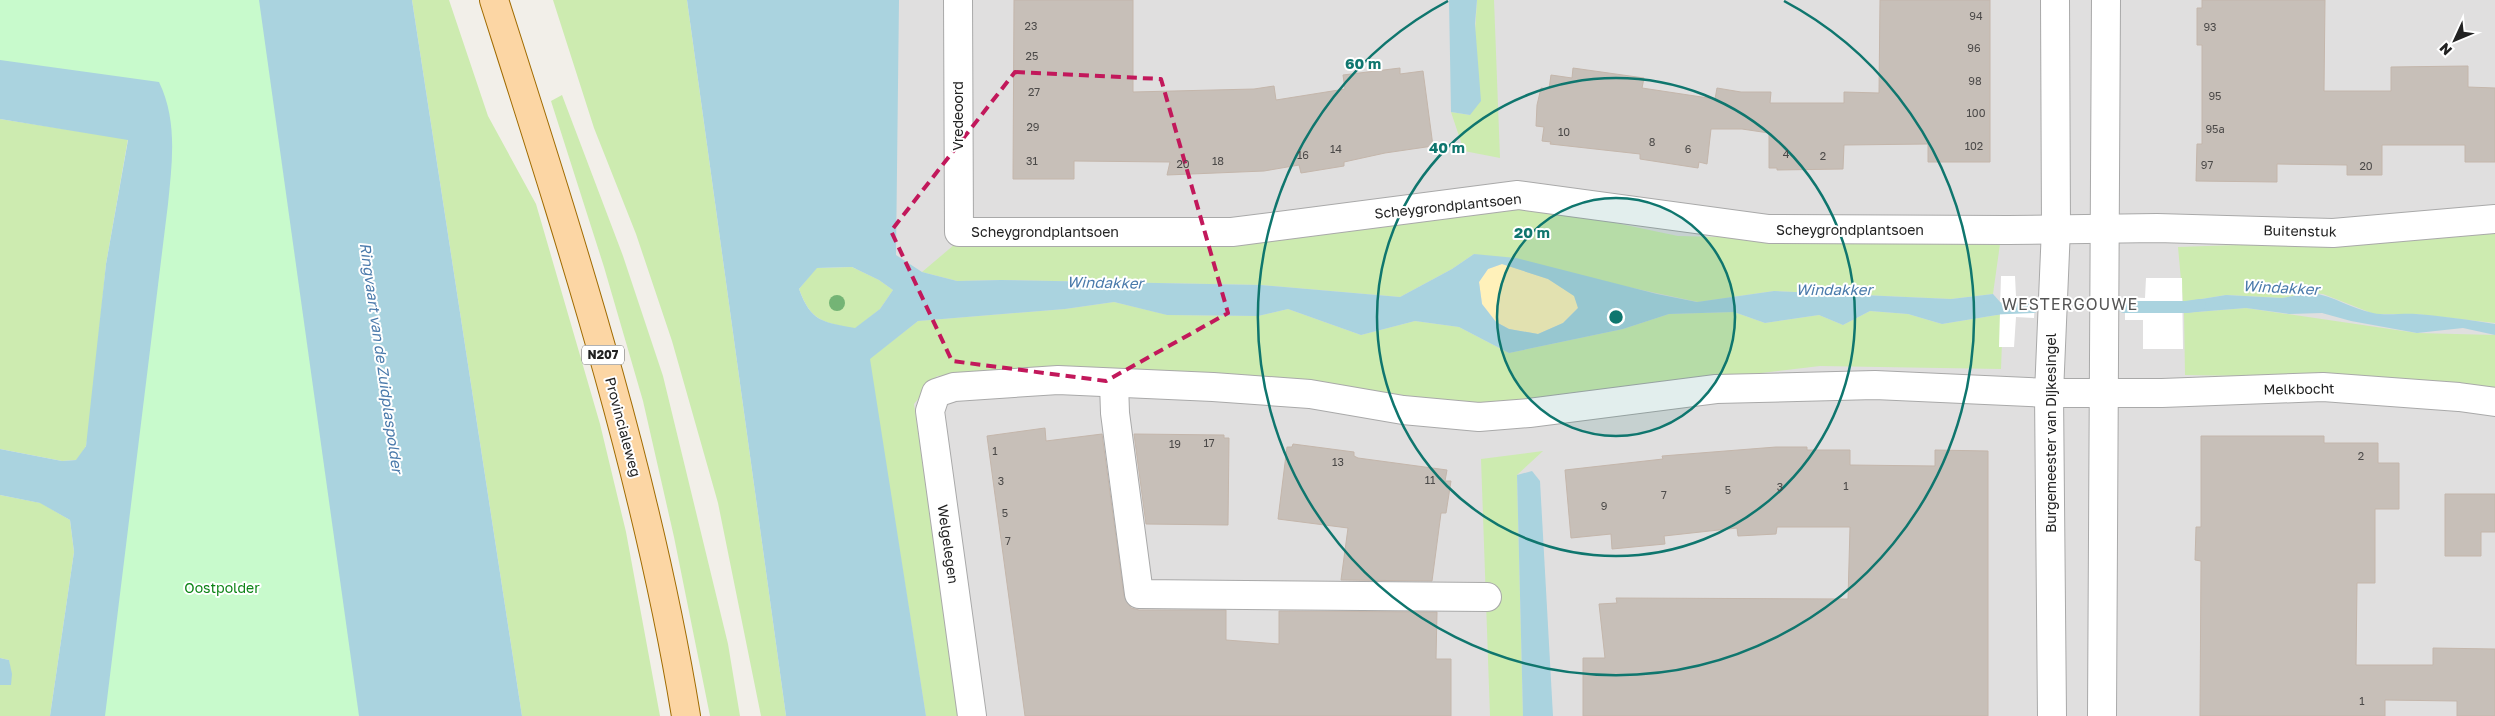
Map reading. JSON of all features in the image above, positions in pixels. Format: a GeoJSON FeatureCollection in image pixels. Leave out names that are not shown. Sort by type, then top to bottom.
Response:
{"type":"FeatureCollection","features":[{"type":"Feature","properties":{"kind":"main road","name":"Provincialeweg"},"geometry":{"type":"LineString","coordinates":[[494,0],[564,219],[627,436],[670,621],[686,716]]}},
{"type":"Feature","properties":{"kind":"street","name":"Vredeoord"},"geometry":{"type":"LineString","coordinates":[[958,0],[958,232]]}},
{"type":"Feature","properties":{"kind":"street","name":"Burgemeester van Dijkesingel"},"geometry":{"type":"LineString","coordinates":[[2052,716],[2049,393],[2056,228],[2055,0]]}},
{"type":"Feature","properties":{"kind":"street"},"geometry":{"type":"LineString","coordinates":[[2102,716],[2102,392],[2106,0]]}},
{"type":"Feature","properties":{"kind":"street","name":"Scheygrondplantsoen"},"geometry":{"type":"LineString","coordinates":[[958,232],[1232,232],[1518,195],[1769,229],[2008,230],[2056,228]]}},
{"type":"Feature","properties":{"kind":"street","name":"Buitenstuk"},"geometry":{"type":"LineString","coordinates":[[2056,228],[2333,233],[2495,219]]}},
{"type":"Feature","properties":{"kind":"street","name":"Welgelegen"},"geometry":{"type":"LineString","coordinates":[[972,716],[930,410],[936,392],[954,387],[1058,380],[1114,383]]}},
{"type":"Feature","properties":{"kind":"street"},"geometry":{"type":"LineString","coordinates":[[1487,597],[1139,594],[1115,413],[1114,383],[1213,387],[1310,394],[1403,410],[1479,417],[1716,389],[1874,385],[2049,393]]}},
{"type":"Feature","properties":{"kind":"street","name":"Melkbocht"},"geometry":{"type":"LineString","coordinates":[[2049,393],[2162,393],[2323,387],[2459,397],[2495,402]]}},
{"type":"Feature","properties":{"kind":"highlighted area"},"geometry":{"type":"Polygon","coordinates":[[[1015,72],[1161,79],[1228,313],[1106,381],[952,361],[891,231],[1015,72]]]}},
{"type":"Feature","properties":{"kind":"shaded area"},"geometry":{"type":"Polygon","coordinates":[[[859,0],[2495,0],[2495,716],[852,716],[859,0]]]}},
{"type":"Feature","properties":{"kind":"green space","name":"Oostpolder"},"geometry":{"type":"Polygon","coordinates":[[[0,0],[276,0],[366,716],[78,716],[153,107],[0,84],[0,0]]]}},
{"type":"Feature","properties":{"kind":"green space"},"geometry":{"type":"Polygon","coordinates":[[[412,0],[449,0],[488,116],[536,204],[600,424],[626,532],[660,716],[522,716],[412,0]]]}},
{"type":"Feature","properties":{"kind":"green space"},"geometry":{"type":"Polygon","coordinates":[[[553,0],[687,0],[786,716],[761,716],[718,503],[672,341],[636,234],[594,128],[553,0]]]}},
{"type":"Feature","properties":{"kind":"green space"},"geometry":{"type":"Polygon","coordinates":[[[1477,0],[1494,0],[1500,158],[1464,151],[1451,112],[1470,115],[1477,0]]]}},
{"type":"Feature","properties":{"kind":"green space"},"geometry":{"type":"Polygon","coordinates":[[[562,95],[623,256],[663,376],[728,644],[740,716],[710,716],[674,537],[643,401],[604,267],[551,101],[562,95]]]}},
{"type":"Feature","properties":{"kind":"green space"},"geometry":{"type":"Polygon","coordinates":[[[0,119],[128,139],[106,264],[90,425],[86,446],[77,460],[62,461],[0,449],[0,119]]]}},
{"type":"Feature","properties":{"kind":"green space"},"geometry":{"type":"Polygon","coordinates":[[[1525,204],[1678,236],[2000,244],[1993,294],[1951,299],[1774,291],[1698,302],[1474,254],[1452,269],[1400,297],[1261,285],[1001,280],[957,281],[922,272],[961,239],[1525,204]]]}},
{"type":"Feature","properties":{"kind":"green space"},"geometry":{"type":"Polygon","coordinates":[[[2495,232],[2495,323],[2416,314],[2374,314],[2323,294],[2312,293],[2282,298],[2226,295],[2183,302],[2178,247],[2352,241],[2495,232]]]}},
{"type":"Feature","properties":{"kind":"green space"},"geometry":{"type":"Polygon","coordinates":[[[852,267],[879,280],[893,290],[880,309],[855,329],[819,319],[808,308],[799,289],[816,268],[852,267]]]}},
{"type":"Feature","properties":{"kind":"green space"},"geometry":{"type":"Polygon","coordinates":[[[1114,302],[1168,315],[1258,316],[1288,309],[1361,335],[1415,321],[1459,327],[1509,353],[1623,329],[1669,314],[1734,312],[1765,323],[1819,315],[1843,325],[1870,311],[1908,314],[1942,324],[2003,314],[2001,369],[1820,366],[1475,408],[1397,394],[1240,375],[1067,371],[937,376],[914,404],[959,716],[926,716],[869,359],[918,321],[1065,309],[1114,302]]]}},
{"type":"Feature","properties":{"kind":"green space"},"geometry":{"type":"Polygon","coordinates":[[[2246,308],[2417,333],[2495,335],[2495,390],[2356,378],[2185,375],[2184,313],[2246,308]]]}},
{"type":"Feature","properties":{"kind":"green space"},"geometry":{"type":"Polygon","coordinates":[[[1543,451],[1517,475],[1523,716],[1490,716],[1481,459],[1543,451]]]}},
{"type":"Feature","properties":{"kind":"green space"},"geometry":{"type":"Polygon","coordinates":[[[0,495],[41,503],[70,520],[74,552],[50,716],[0,716],[0,685],[11,685],[9,660],[0,658],[0,495]]]}},
{"type":"Feature","properties":{"kind":"sand"},"geometry":{"type":"Polygon","coordinates":[[[1502,264],[1548,279],[1575,296],[1578,308],[1563,323],[1538,334],[1509,329],[1496,322],[1482,304],[1479,282],[1488,269],[1502,264]]]}},
{"type":"Feature","properties":{"kind":"water","name":"Ringvaart van de Zuidplaspolder"},"geometry":{"type":"Polygon","coordinates":[[[259,0],[412,0],[522,716],[359,716],[259,0]]]}},
{"type":"Feature","properties":{"kind":"water"},"geometry":{"type":"Polygon","coordinates":[[[687,0],[899,0],[896,255],[922,272],[957,281],[1001,280],[1261,285],[1400,297],[1452,269],[1474,254],[1516,258],[1657,294],[1697,302],[1774,291],[1951,299],[1993,294],[2001,303],[2003,314],[1942,324],[1908,314],[1870,311],[1843,325],[1819,315],[1765,323],[1734,312],[1669,314],[1623,329],[1509,353],[1459,327],[1415,321],[1361,335],[1288,309],[1258,316],[1167,315],[1114,302],[1065,309],[918,321],[870,359],[926,716],[786,716],[687,0]],[[1502,264],[1488,269],[1479,282],[1482,304],[1496,322],[1509,329],[1538,334],[1563,323],[1578,308],[1574,296],[1548,279],[1502,264]],[[852,267],[817,268],[799,289],[808,308],[819,319],[855,328],[880,309],[893,290],[879,280],[852,267]]]}},
{"type":"Feature","properties":{"kind":"water"},"geometry":{"type":"Polygon","coordinates":[[[1449,0],[1477,0],[1475,24],[1481,101],[1470,115],[1451,112],[1449,0]]]}},
{"type":"Feature","properties":{"kind":"water"},"geometry":{"type":"Polygon","coordinates":[[[0,60],[159,82],[169,112],[172,158],[168,204],[105,716],[50,716],[74,552],[70,520],[40,503],[0,495],[0,449],[62,461],[76,460],[86,446],[106,264],[128,140],[0,119],[0,60]]]}},
{"type":"Feature","properties":{"kind":"water"},"geometry":{"type":"Polygon","coordinates":[[[2312,293],[2378,314],[2416,314],[2495,324],[2495,335],[2463,328],[2417,333],[2351,321],[2322,313],[2289,314],[2246,308],[2184,313],[2183,302],[2226,295],[2282,298],[2312,293]]]}},
{"type":"Feature","properties":{"kind":"water"},"geometry":{"type":"Polygon","coordinates":[[[1532,471],[1540,481],[1553,716],[1523,716],[1517,475],[1532,471]]]}},
{"type":"Feature","properties":{"kind":"water"},"geometry":{"type":"Polygon","coordinates":[[[0,658],[9,660],[12,674],[11,685],[0,685],[0,658]]]}},
{"type":"Feature","properties":{"kind":"pier"},"geometry":{"type":"Polygon","coordinates":[[[2001,276],[2015,276],[2016,297],[2035,299],[2034,318],[2016,317],[2014,347],[1999,347],[2001,276]]]}},
{"type":"Feature","properties":{"kind":"pier"},"geometry":{"type":"Polygon","coordinates":[[[2146,278],[2182,278],[2183,349],[2143,349],[2143,320],[2125,320],[2125,297],[2145,298],[2146,278]]]}},
{"type":"Feature","properties":{"kind":"building"},"geometry":{"type":"Polygon","coordinates":[[[1014,0],[1133,0],[1133,92],[1254,89],[1274,86],[1276,100],[1345,89],[1343,75],[1400,68],[1400,74],[1423,71],[1433,146],[1385,153],[1344,162],[1344,166],[1301,173],[1299,165],[1264,171],[1167,175],[1170,162],[1074,161],[1074,179],[1013,179],[1014,0]]]}},
{"type":"Feature","properties":{"kind":"building"},"geometry":{"type":"Polygon","coordinates":[[[1880,0],[1990,0],[1990,162],[1928,162],[1928,144],[1844,145],[1843,169],[1777,170],[1777,168],[1769,168],[1769,133],[1742,129],[1711,129],[1707,164],[1699,162],[1698,168],[1640,159],[1640,154],[1550,144],[1551,142],[1542,141],[1544,127],[1536,126],[1537,105],[1541,88],[1549,89],[1551,75],[1572,78],[1573,68],[1644,78],[1642,88],[1715,99],[1717,88],[1741,92],[1771,92],[1770,103],[1844,103],[1844,92],[1879,93],[1880,0]]]}},
{"type":"Feature","properties":{"kind":"building"},"geometry":{"type":"Polygon","coordinates":[[[2202,0],[2325,0],[2324,91],[2391,91],[2391,67],[2468,66],[2468,87],[2495,88],[2495,162],[2465,162],[2465,145],[2382,145],[2382,175],[2347,175],[2347,165],[2277,164],[2277,182],[2196,181],[2197,144],[2202,144],[2202,45],[2197,45],[2197,8],[2202,8],[2202,0]]]}},
{"type":"Feature","properties":{"kind":"building"},"geometry":{"type":"Polygon","coordinates":[[[1045,428],[1046,441],[1102,434],[1124,596],[1131,608],[1139,610],[1226,610],[1226,640],[1279,644],[1279,611],[1437,612],[1436,659],[1451,659],[1451,716],[1025,716],[987,436],[1045,428]]]}},
{"type":"Feature","properties":{"kind":"building"},"geometry":{"type":"Polygon","coordinates":[[[1134,434],[1224,435],[1224,438],[1229,438],[1228,525],[1146,524],[1134,434]]]}},
{"type":"Feature","properties":{"kind":"building"},"geometry":{"type":"Polygon","coordinates":[[[2201,436],[2324,436],[2324,443],[2378,443],[2378,463],[2399,463],[2399,509],[2375,509],[2375,583],[2357,583],[2356,665],[2433,665],[2433,648],[2495,649],[2495,716],[2457,716],[2457,701],[2385,700],[2385,716],[2200,716],[2201,561],[2195,560],[2196,527],[2201,527],[2201,436]]]}},
{"type":"Feature","properties":{"kind":"building"},"geometry":{"type":"Polygon","coordinates":[[[1293,444],[1354,452],[1354,456],[1358,458],[1447,470],[1445,481],[1451,481],[1446,513],[1441,513],[1432,581],[1341,580],[1348,528],[1278,519],[1287,447],[1292,447],[1293,444]]]}},
{"type":"Feature","properties":{"kind":"building"},"geometry":{"type":"Polygon","coordinates":[[[1776,447],[1807,447],[1807,450],[1850,450],[1850,465],[1935,466],[1935,450],[1988,451],[1988,716],[1583,716],[1583,658],[1605,658],[1599,604],[1617,603],[1616,598],[1848,599],[1850,527],[1777,527],[1776,534],[1738,536],[1737,528],[1664,536],[1665,544],[1612,549],[1611,534],[1571,538],[1565,470],[1663,459],[1662,456],[1776,447]]]}},
{"type":"Feature","properties":{"kind":"building"},"geometry":{"type":"Polygon","coordinates":[[[2445,494],[2495,494],[2495,532],[2481,532],[2481,556],[2445,556],[2445,494]]]}},
{"type":"Feature","properties":{"kind":"waterway","name":"Windakker"},"geometry":{"type":"LineString","coordinates":[[2124,307],[2186,307],[2200,305]]}},
{"type":"Feature","properties":{"kind":"waterway","name":"Windakker"},"geometry":{"type":"LineString","coordinates":[[1985,309],[2033,307]]}},
{"type":"Feature","properties":{"kind":"district","name":"WESTERGOUWE"},"geometry":{"type":"Point","coordinates":[2070,304]}}]}
